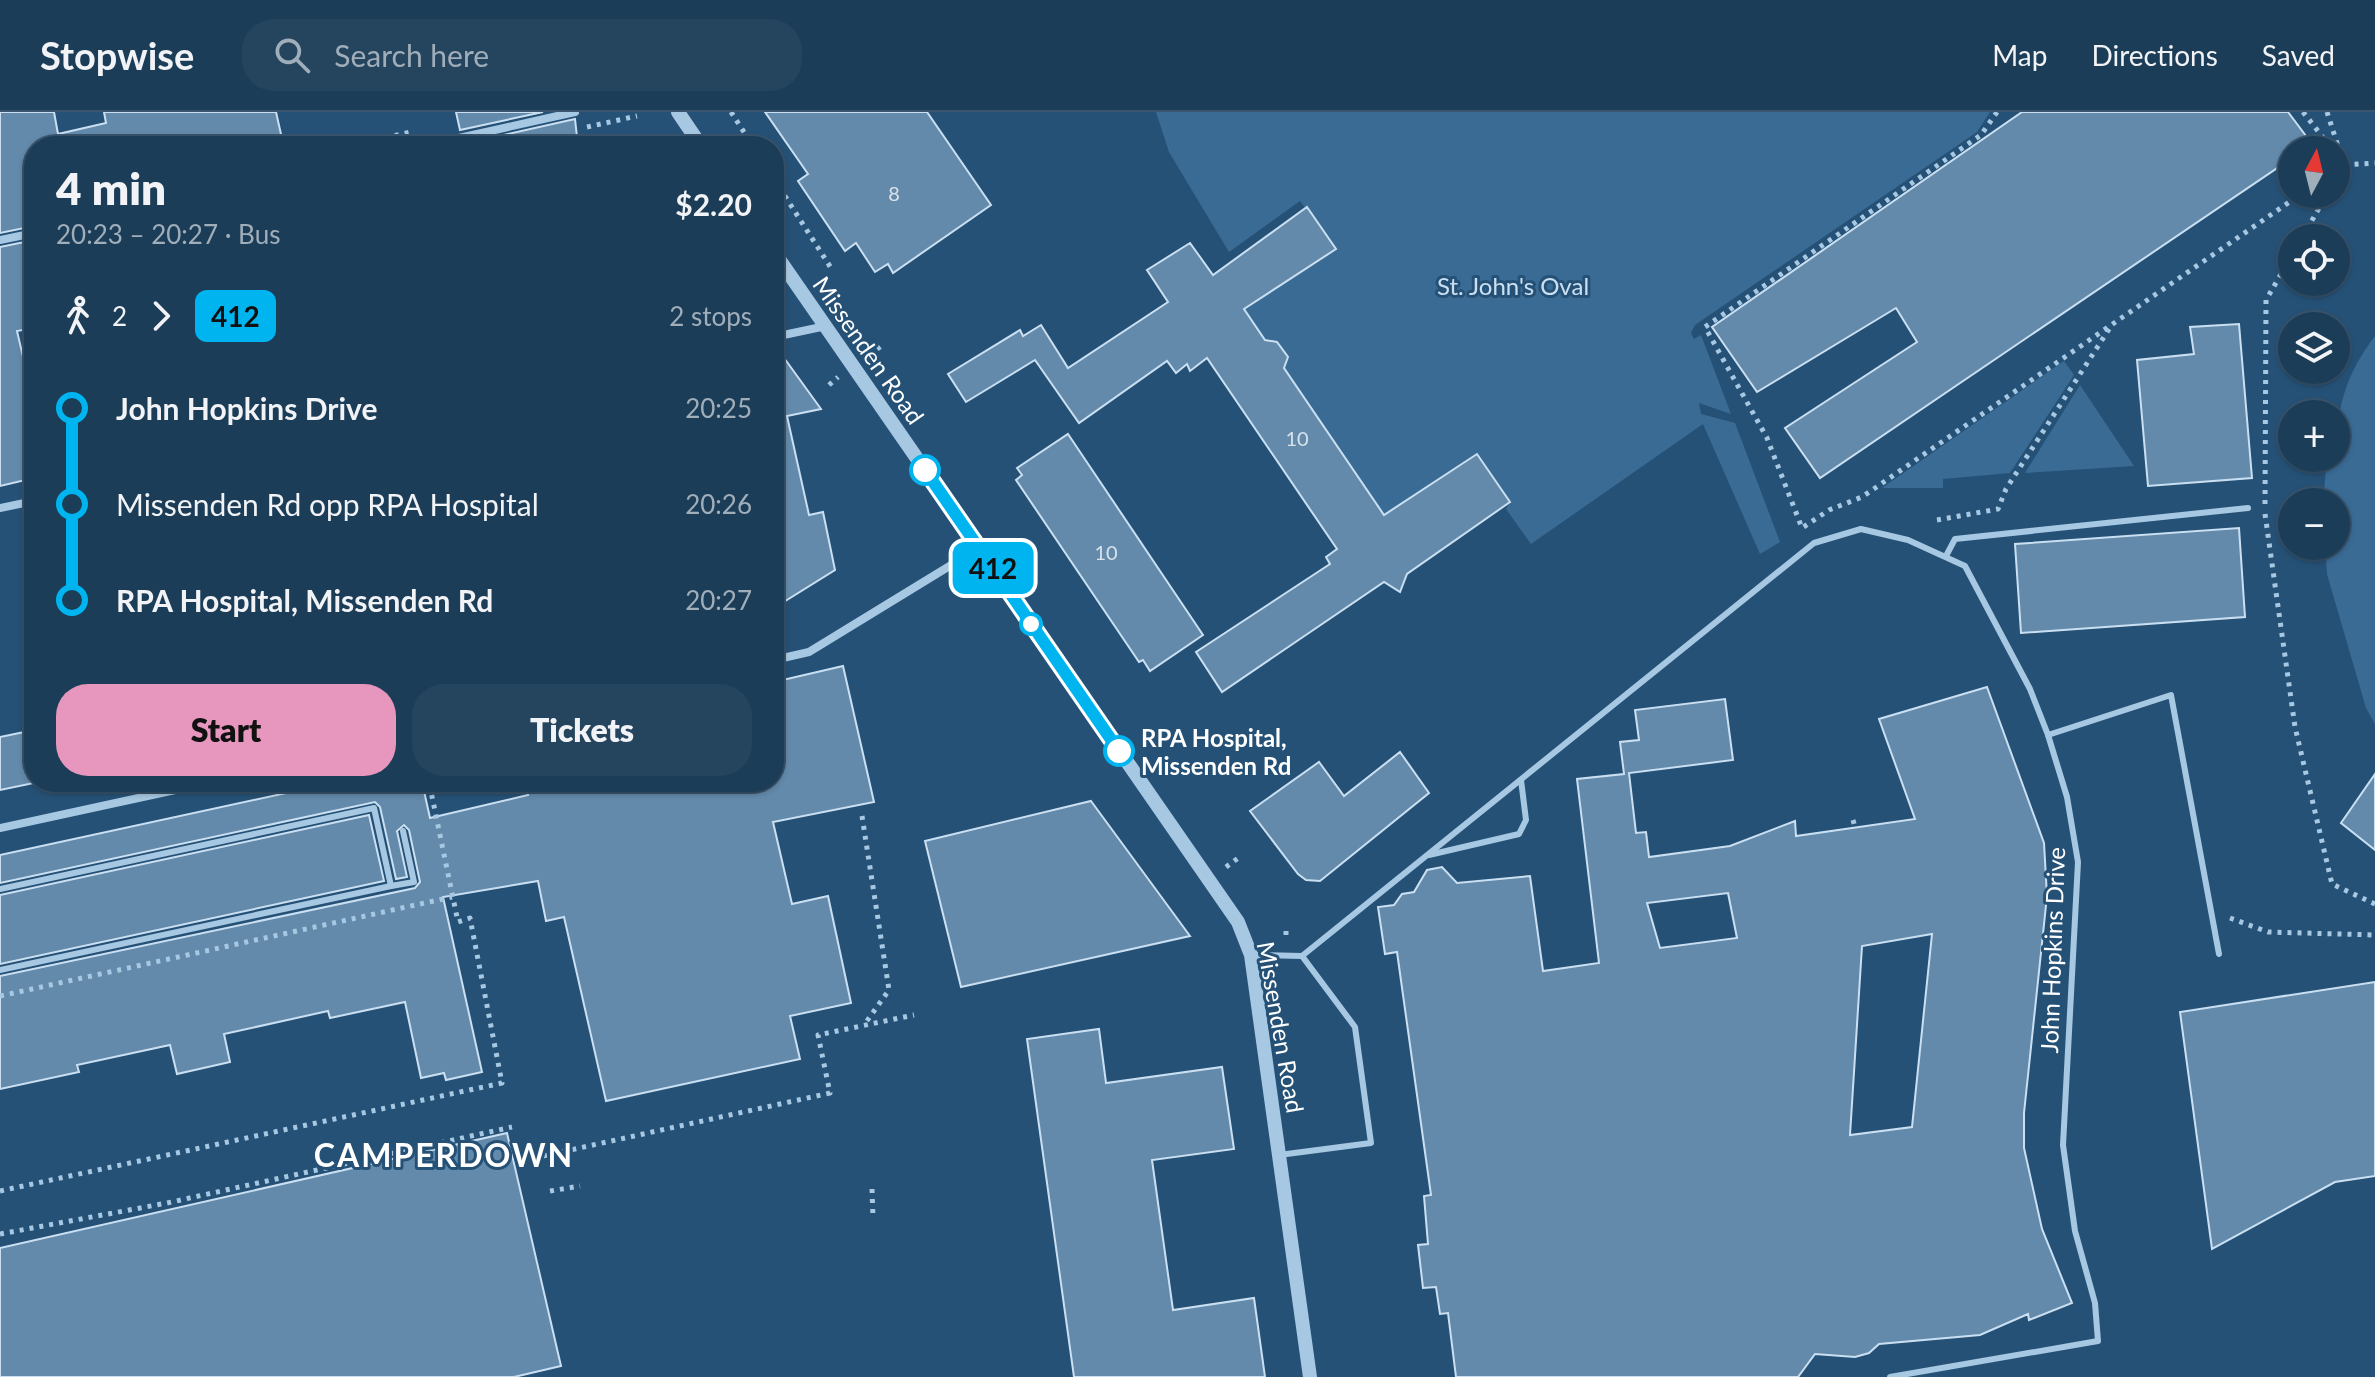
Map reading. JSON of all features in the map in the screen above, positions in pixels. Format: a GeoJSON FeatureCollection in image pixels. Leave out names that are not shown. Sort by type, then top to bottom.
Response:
{"type":"FeatureCollection","features":[{"type":"Feature","properties":{"kind":"street"},"geometry":{"type":"LineString","coordinates":[[468,136],[575,112]]}},
{"type":"Feature","properties":{"kind":"street"},"geometry":{"type":"LineString","coordinates":[[678,112],[694,136]]}},
{"type":"Feature","properties":{"kind":"street"},"geometry":{"type":"LineString","coordinates":[[0,240],[24,235]]}},
{"type":"Feature","properties":{"kind":"street","name":"Missenden Road"},"geometry":{"type":"LineString","coordinates":[[784,266],[1238,922],[1251,955],[1310,1377]]}},
{"type":"Feature","properties":{"kind":"street"},"geometry":{"type":"LineString","coordinates":[[784,335],[826,326]]}},
{"type":"Feature","properties":{"kind":"street"},"geometry":{"type":"LineString","coordinates":[[0,508],[24,503]]}},
{"type":"Feature","properties":{"kind":"street"},"geometry":{"type":"LineString","coordinates":[[784,658],[809,652],[979,548]]}},
{"type":"Feature","properties":{"kind":"street"},"geometry":{"type":"LineString","coordinates":[[0,828],[166,792]]}},
{"type":"Feature","properties":{"kind":"lane"},"geometry":{"type":"LineString","coordinates":[[1946,556],[1955,539],[2248,508]]}},
{"type":"Feature","properties":{"kind":"lane","name":"John Hopkins Drive"},"geometry":{"type":"LineString","coordinates":[[1302,956],[1814,543],[1861,529],[1908,540],[1965,566],[2030,689],[2067,797],[2078,862],[2063,1145],[2075,1231],[2095,1303],[2098,1341],[1890,1377]]}},
{"type":"Feature","properties":{"kind":"lane"},"geometry":{"type":"LineString","coordinates":[[2048,735],[2171,695],[2219,954]]}},
{"type":"Feature","properties":{"kind":"lane"},"geometry":{"type":"LineString","coordinates":[[1427,856],[1519,834],[1526,820],[1521,780]]}},
{"type":"Feature","properties":{"kind":"lane"},"geometry":{"type":"LineString","coordinates":[[0,889],[374,808],[391,886]]}},
{"type":"Feature","properties":{"kind":"lane"},"geometry":{"type":"LineString","coordinates":[[0,970],[414,882],[403,831]]}},
{"type":"Feature","properties":{"kind":"lane"},"geometry":{"type":"LineString","coordinates":[[1251,955],[1302,956],[1355,1027],[1371,1143],[1279,1155]]}},
{"type":"Feature","properties":{"kind":"path"},"geometry":{"type":"LineString","coordinates":[[731,112],[747,136]]}},
{"type":"Feature","properties":{"kind":"path"},"geometry":{"type":"LineString","coordinates":[[1997,112],[1981,135],[1705,327],[1767,438],[1802,528],[1829,510],[1862,497],[2281,208]]}},
{"type":"Feature","properties":{"kind":"path"},"geometry":{"type":"LineString","coordinates":[[2303,112],[2322,136]]}},
{"type":"Feature","properties":{"kind":"path"},"geometry":{"type":"LineString","coordinates":[[2327,112],[2335,136]]}},
{"type":"Feature","properties":{"kind":"path"},"geometry":{"type":"LineString","coordinates":[[2350,165],[2375,163]]}},
{"type":"Feature","properties":{"kind":"path"},"geometry":{"type":"LineString","coordinates":[[784,195],[831,268]]}},
{"type":"Feature","properties":{"kind":"path"},"geometry":{"type":"LineString","coordinates":[[2278,279],[2266,300],[2265,527],[2281,607],[2295,727],[2332,884],[2375,904]]}},
{"type":"Feature","properties":{"kind":"path"},"geometry":{"type":"LineString","coordinates":[[1937,520],[1998,509],[2006,489],[2114,322]]}},
{"type":"Feature","properties":{"kind":"path"},"geometry":{"type":"LineString","coordinates":[[865,358],[884,344]]}},
{"type":"Feature","properties":{"kind":"path"},"geometry":{"type":"LineString","coordinates":[[0,1191],[502,1083],[470,918],[458,922],[431,792]]}},
{"type":"Feature","properties":{"kind":"path"},"geometry":{"type":"LineString","coordinates":[[862,816],[889,990],[863,1026]]}},
{"type":"Feature","properties":{"kind":"path"},"geometry":{"type":"LineString","coordinates":[[1221,871],[1241,856]]}},
{"type":"Feature","properties":{"kind":"path"},"geometry":{"type":"LineString","coordinates":[[0,996],[453,897]]}},
{"type":"Feature","properties":{"kind":"path"},"geometry":{"type":"LineString","coordinates":[[2213,912],[2268,932],[2375,935]]}},
{"type":"Feature","properties":{"kind":"path"},"geometry":{"type":"LineString","coordinates":[[1286,926],[1286,935]]}},
{"type":"Feature","properties":{"kind":"path"},"geometry":{"type":"LineString","coordinates":[[543,1156],[830,1093],[818,1035],[914,1015]]}},
{"type":"Feature","properties":{"kind":"path"},"geometry":{"type":"LineString","coordinates":[[0,1234],[167,1203],[512,1127]]}},
{"type":"Feature","properties":{"kind":"path"},"geometry":{"type":"LineString","coordinates":[[550,1191],[580,1186]]}},
{"type":"Feature","properties":{"kind":"path"},"geometry":{"type":"LineString","coordinates":[[872,1189],[873,1218]]}},
{"type":"Feature","properties":{"kind":"green space","name":"St. John's Oval"},"geometry":{"type":"Polygon","coordinates":[[[1156,112],[1990,112],[1977,132],[1695,325],[1691,333],[1694,339],[1701,335],[1731,414],[1699,403],[1701,414],[1735,423],[1780,542],[1760,554],[1703,424],[1531,544],[1506,509],[1510,502],[1477,454],[1384,515],[1284,368],[1288,357],[1277,342],[1264,340],[1244,309],[1336,249],[1300,201],[1229,252],[1169,152],[1156,112]]]}},
{"type":"Feature","properties":{"kind":"green space"},"geometry":{"type":"Polygon","coordinates":[[[2375,336],[2375,724],[2366,708],[2327,574],[2326,560],[2350,560],[2350,488],[2324,488],[2326,472],[2350,472],[2350,400],[2342,400],[2350,377],[2375,336]]]}},
{"type":"Feature","properties":{"kind":"green space"},"geometry":{"type":"Polygon","coordinates":[[[2064,361],[2074,375],[2010,473],[1943,479],[1943,488],[1882,488],[2064,361]]]}},
{"type":"Feature","properties":{"kind":"green space"},"geometry":{"type":"Polygon","coordinates":[[[2080,385],[2134,466],[2025,473],[2080,385]]]}},
{"type":"Feature","properties":{"kind":"building"},"geometry":{"type":"Polygon","coordinates":[[[0,112],[54,112],[58,134],[106,123],[104,112],[276,112],[281,136],[24,136],[24,228],[0,233],[0,112]]]}},
{"type":"Feature","properties":{"kind":"building"},"geometry":{"type":"Polygon","coordinates":[[[456,112],[543,112],[460,130],[456,112]]]}},
{"type":"Feature","properties":{"kind":"building"},"geometry":{"type":"Polygon","coordinates":[[[765,112],[927,112],[991,205],[893,273],[888,264],[875,272],[856,243],[845,251],[798,181],[808,174],[765,112]]]}},
{"type":"Feature","properties":{"kind":"building"},"geometry":{"type":"Polygon","coordinates":[[[2022,112],[2288,112],[2306,136],[2278,136],[2278,167],[1820,478],[1785,428],[1917,342],[1896,308],[1757,392],[1712,327],[2022,112]]]}},
{"type":"Feature","properties":{"kind":"building"},"geometry":{"type":"Polygon","coordinates":[[[575,119],[577,136],[499,136],[575,119]]]}},
{"type":"Feature","properties":{"kind":"building"},"geometry":{"type":"Polygon","coordinates":[[[1307,207],[1336,249],[1244,309],[1265,340],[1277,342],[1288,357],[1284,368],[1384,515],[1477,454],[1510,502],[1407,574],[1400,592],[1384,582],[1222,692],[1196,652],[1330,564],[1326,557],[1337,549],[1207,358],[1190,371],[1187,364],[1176,373],[1167,361],[1079,423],[1035,360],[966,402],[948,374],[1020,330],[1023,336],[1041,325],[1068,368],[1168,302],[1147,270],[1190,243],[1213,275],[1307,207]]]}},
{"type":"Feature","properties":{"kind":"building"},"geometry":{"type":"Polygon","coordinates":[[[24,242],[24,330],[17,331],[24,361],[24,480],[0,486],[0,247],[24,242]]]}},
{"type":"Feature","properties":{"kind":"building"},"geometry":{"type":"Polygon","coordinates":[[[2239,324],[2252,478],[2148,486],[2137,360],[2194,354],[2190,327],[2239,324]]]}},
{"type":"Feature","properties":{"kind":"building"},"geometry":{"type":"Polygon","coordinates":[[[784,358],[821,409],[787,416],[809,515],[823,512],[835,570],[784,602],[784,358]]]}},
{"type":"Feature","properties":{"kind":"building"},"geometry":{"type":"Polygon","coordinates":[[[1068,434],[1203,635],[1150,671],[1143,660],[1139,662],[1016,480],[1022,475],[1017,468],[1068,434]]]}},
{"type":"Feature","properties":{"kind":"building"},"geometry":{"type":"Polygon","coordinates":[[[2239,528],[2245,617],[2021,633],[2015,544],[2239,528]]]}},
{"type":"Feature","properties":{"kind":"building"},"geometry":{"type":"Polygon","coordinates":[[[843,666],[874,802],[773,822],[792,904],[828,896],[851,1003],[790,1016],[800,1059],[606,1101],[564,917],[546,921],[538,881],[443,897],[482,1072],[446,1080],[444,1073],[421,1078],[405,1002],[330,1018],[328,1011],[224,1034],[230,1062],[177,1074],[170,1045],[77,1065],[79,1072],[0,1089],[0,976],[415,888],[420,882],[409,830],[404,825],[397,831],[407,877],[396,879],[380,807],[375,802],[0,883],[0,855],[291,792],[424,792],[430,818],[528,795],[527,792],[784,792],[784,680],[843,666]]]}},
{"type":"Feature","properties":{"kind":"building"},"geometry":{"type":"Polygon","coordinates":[[[1987,687],[2044,843],[2047,896],[2024,1113],[2024,1148],[2042,1229],[2072,1303],[2029,1320],[2028,1314],[1980,1335],[1879,1344],[1869,1353],[1855,1357],[1815,1354],[1798,1377],[1456,1377],[1448,1313],[1440,1314],[1436,1287],[1423,1288],[1418,1245],[1428,1244],[1424,1196],[1431,1195],[1397,952],[1385,954],[1378,907],[1394,905],[1402,894],[1414,892],[1427,870],[1442,867],[1457,883],[1530,876],[1543,971],[1599,963],[1577,779],[1624,774],[1620,742],[1639,740],[1635,710],[1725,699],[1733,760],[1629,773],[1636,833],[1646,832],[1649,857],[1730,846],[1795,821],[1796,836],[1915,819],[1879,719],[1987,687]],[[1728,893],[1647,903],[1660,948],[1737,938],[1728,893]],[[1932,934],[1862,946],[1850,1135],[1912,1127],[1932,934]]]}},
{"type":"Feature","properties":{"kind":"building"},"geometry":{"type":"Polygon","coordinates":[[[24,732],[24,785],[0,790],[0,737],[24,732]]]}},
{"type":"Feature","properties":{"kind":"building"},"geometry":{"type":"Polygon","coordinates":[[[1400,752],[1429,793],[1320,881],[1306,880],[1298,874],[1250,811],[1319,762],[1344,796],[1400,752]]]}},
{"type":"Feature","properties":{"kind":"building"},"geometry":{"type":"Polygon","coordinates":[[[2375,774],[2375,850],[2341,823],[2375,774]]]}},
{"type":"Feature","properties":{"kind":"building"},"geometry":{"type":"Polygon","coordinates":[[[1091,801],[1190,936],[961,987],[925,841],[1091,801]]]}},
{"type":"Feature","properties":{"kind":"building"},"geometry":{"type":"Polygon","coordinates":[[[369,815],[384,881],[0,964],[0,895],[369,815]]]}},
{"type":"Feature","properties":{"kind":"building"},"geometry":{"type":"Polygon","coordinates":[[[2375,982],[2375,1176],[2335,1182],[2212,1249],[2180,1012],[2375,982]]]}},
{"type":"Feature","properties":{"kind":"building"},"geometry":{"type":"Polygon","coordinates":[[[1099,1029],[1106,1083],[1222,1067],[1234,1149],[1152,1160],[1173,1310],[1254,1298],[1265,1377],[1074,1377],[1027,1039],[1099,1029]]]}},
{"type":"Feature","properties":{"kind":"building"},"geometry":{"type":"Polygon","coordinates":[[[507,1133],[561,1366],[514,1377],[0,1377],[0,1248],[507,1133]]]}},
{"type":"Feature","properties":{"kind":"bus line","name":"412"},"geometry":{"type":"LineString","coordinates":[[925,470],[1119,751]]}},
{"type":"Feature","properties":{"kind":"place","name":"RPA Hospital, Missenden Rd"},"geometry":{"type":"Point","coordinates":[1119,751]}},
{"type":"Feature","properties":{"kind":"district","name":"CAMPERDOWN"},"geometry":{"type":"Point","coordinates":[444,1154]}}]}
